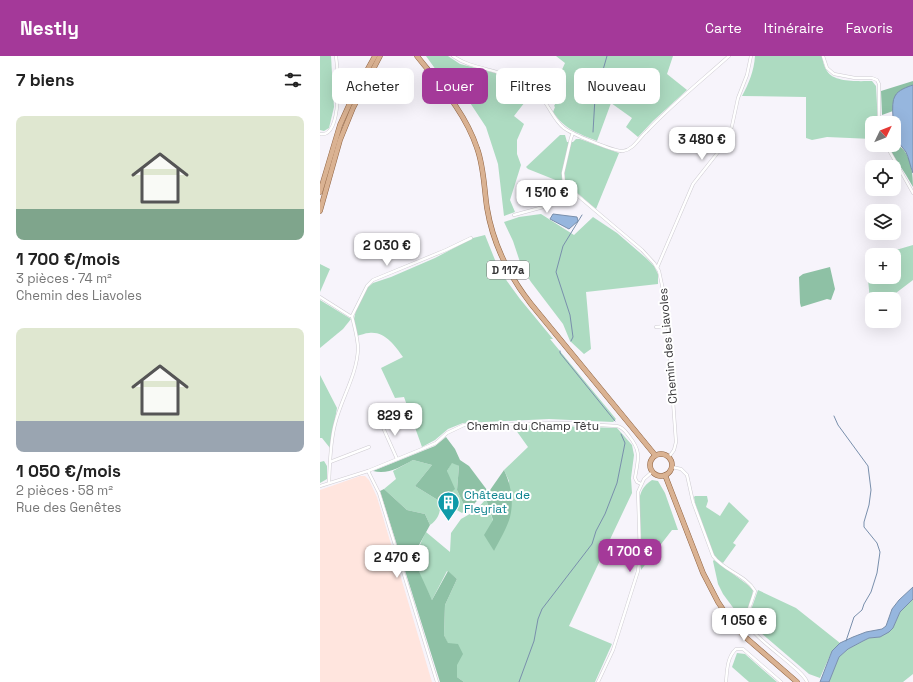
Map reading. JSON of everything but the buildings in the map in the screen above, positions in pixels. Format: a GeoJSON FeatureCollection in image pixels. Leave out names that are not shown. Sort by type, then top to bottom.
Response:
{"type":"FeatureCollection","features":[{"type":"Feature","properties":{"kind":"main road"},"geometry":{"type":"LineString","coordinates":[[369,65],[371,56]]}},
{"type":"Feature","properties":{"kind":"main road"},"geometry":{"type":"LineString","coordinates":[[320,192],[340,125],[355,92],[375,56]]}},
{"type":"Feature","properties":{"kind":"main road"},"geometry":{"type":"LineString","coordinates":[[320,211],[333,163],[345,127],[380,56]]}},
{"type":"Feature","properties":{"kind":"main road","name":"D 117a"},"geometry":{"type":"LineString","coordinates":[[418,56],[460,110],[470,131],[480,159],[487,209],[494,236],[503,260],[515,282],[531,304],[654,455]]}},
{"type":"Feature","properties":{"kind":"main road"},"geometry":{"type":"LineString","coordinates":[[662,454],[669,457],[672,467],[668,474],[665,476],[658,476],[652,472],[649,465],[654,455],[662,454]]}},
{"type":"Feature","properties":{"kind":"main road"},"geometry":{"type":"LineString","coordinates":[[665,476],[703,573],[718,602],[744,636],[797,682]]}},
{"type":"Feature","properties":{"kind":"street"},"geometry":{"type":"LineString","coordinates":[[320,134],[324,135],[330,132],[335,120],[338,92],[336,56]]}},
{"type":"Feature","properties":{"kind":"street"},"geometry":{"type":"LineString","coordinates":[[453,56],[466,63],[517,79],[541,98],[560,125],[573,134],[618,151],[630,149],[659,119],[729,56]]}},
{"type":"Feature","properties":{"kind":"street"},"geometry":{"type":"LineString","coordinates":[[658,268],[693,184],[698,175],[723,146],[729,134],[738,98],[747,75],[751,56]]}},
{"type":"Feature","properties":{"kind":"street"},"geometry":{"type":"LineString","coordinates":[[823,56],[827,68],[834,74],[848,77],[872,78],[877,80],[879,84],[879,116]]}},
{"type":"Feature","properties":{"kind":"street"},"geometry":{"type":"LineString","coordinates":[[514,215],[547,206],[564,184],[563,173],[573,134]]}},
{"type":"Feature","properties":{"kind":"street"},"geometry":{"type":"LineString","coordinates":[[890,152],[913,193]]}},
{"type":"Feature","properties":{"kind":"street","name":"Chemin des Liavoles"},"geometry":{"type":"LineString","coordinates":[[564,184],[642,250],[658,268],[666,295],[676,442],[673,453],[669,457]]}},
{"type":"Feature","properties":{"kind":"street"},"geometry":{"type":"LineString","coordinates":[[329,482],[334,425],[355,369],[357,357],[358,347],[352,316],[367,286],[373,280],[471,238]]}},
{"type":"Feature","properties":{"kind":"street"},"geometry":{"type":"LineString","coordinates":[[320,297],[352,316]]}},
{"type":"Feature","properties":{"kind":"street"},"geometry":{"type":"LineString","coordinates":[[656,327],[668,326]]}},
{"type":"Feature","properties":{"kind":"street"},"geometry":{"type":"LineString","coordinates":[[381,418],[381,423],[397,459]]}},
{"type":"Feature","properties":{"kind":"street","name":"Chemin du Champ Têtu"},"geometry":{"type":"LineString","coordinates":[[320,486],[368,471],[436,443],[448,433],[464,425],[479,424],[491,426],[565,423],[617,426],[622,428],[636,445],[638,454],[635,478],[637,482],[641,484]]}},
{"type":"Feature","properties":{"kind":"street"},"geometry":{"type":"LineString","coordinates":[[330,462],[369,447]]}},
{"type":"Feature","properties":{"kind":"street"},"geometry":{"type":"LineString","coordinates":[[672,467],[681,469],[687,475],[693,502],[713,556],[718,562],[750,585],[755,591],[745,621],[749,628],[803,675],[807,682]]}},
{"type":"Feature","properties":{"kind":"street"},"geometry":{"type":"LineString","coordinates":[[368,471],[379,493],[437,682]]}},
{"type":"Feature","properties":{"kind":"street"},"geometry":{"type":"LineString","coordinates":[[598,682],[613,650],[638,571],[640,554],[637,498],[641,484],[652,472]]}},
{"type":"Feature","properties":{"kind":"street"},"geometry":{"type":"LineString","coordinates":[[726,682],[726,674],[730,657],[736,649],[743,649],[781,682]]}},
{"type":"Feature","properties":{"kind":"shaded area"},"geometry":{"type":"Polygon","coordinates":[[[360,476],[365,476],[369,480],[377,497],[432,682],[320,682],[320,490],[360,476]]]}},
{"type":"Feature","properties":{"kind":"green space"},"geometry":{"type":"Polygon","coordinates":[[[320,56],[331,56],[332,104],[334,104],[334,107],[329,128],[324,131],[320,130],[320,56]]]}},
{"type":"Feature","properties":{"kind":"green space"},"geometry":{"type":"Polygon","coordinates":[[[426,56],[448,56],[460,64],[476,68],[435,68],[426,56]]]}},
{"type":"Feature","properties":{"kind":"green space"},"geometry":{"type":"Polygon","coordinates":[[[556,56],[673,56],[667,74],[687,90],[638,137],[626,127],[632,118],[612,104],[660,104],[660,68],[574,68],[574,104],[611,104],[597,141],[567,127],[553,112],[555,104],[566,104],[566,68],[563,68],[565,63],[556,56]]]}},
{"type":"Feature","properties":{"kind":"green space"},"geometry":{"type":"Polygon","coordinates":[[[755,56],[822,56],[826,69],[830,75],[835,78],[854,81],[872,81],[876,86],[878,116],[865,116],[865,139],[827,137],[812,140],[806,138],[806,97],[742,96],[754,67],[755,56]]]}},
{"type":"Feature","properties":{"kind":"green space"},"geometry":{"type":"Polygon","coordinates":[[[488,71],[496,73],[496,104],[523,104],[514,116],[524,124],[517,140],[517,154],[521,165],[510,200],[515,212],[504,216],[498,164],[486,127],[471,104],[488,104],[488,71]]]}},
{"type":"Feature","properties":{"kind":"green space"},"geometry":{"type":"Polygon","coordinates":[[[913,81],[913,85],[903,89],[893,105],[893,111],[882,115],[881,91],[913,81]]]}},
{"type":"Feature","properties":{"kind":"green space"},"geometry":{"type":"Polygon","coordinates":[[[560,135],[565,135],[567,142],[573,142],[576,139],[580,139],[619,153],[596,209],[568,185],[526,167],[560,135]]]}},
{"type":"Feature","properties":{"kind":"green space"},"geometry":{"type":"Polygon","coordinates":[[[901,147],[910,162],[913,187],[901,167],[901,160],[896,160],[891,152],[901,152],[901,147]]]}},
{"type":"Feature","properties":{"kind":"green space"},"geometry":{"type":"Polygon","coordinates":[[[541,214],[574,235],[593,217],[617,233],[646,258],[654,266],[658,274],[658,284],[586,292],[591,349],[584,354],[570,341],[563,324],[522,268],[513,241],[504,222],[519,217],[541,214]]]}},
{"type":"Feature","properties":{"kind":"green space"},"geometry":{"type":"Polygon","coordinates":[[[485,235],[499,270],[520,299],[553,339],[550,339],[616,419],[613,422],[549,419],[463,423],[448,429],[435,440],[422,447],[404,397],[395,398],[381,368],[403,357],[389,340],[380,334],[368,333],[357,336],[354,319],[356,310],[367,288],[373,283],[435,258],[473,238],[485,235]]]}},
{"type":"Feature","properties":{"kind":"green space"},"geometry":{"type":"Polygon","coordinates":[[[913,245],[913,280],[897,292],[869,292],[868,284],[901,284],[901,249],[913,245]]]}},
{"type":"Feature","properties":{"kind":"green space"},"geometry":{"type":"Polygon","coordinates":[[[320,264],[330,269],[320,292],[320,264]]]}},
{"type":"Feature","properties":{"kind":"green space"},"geometry":{"type":"Polygon","coordinates":[[[830,267],[835,289],[831,300],[827,299],[801,307],[799,277],[803,274],[830,267]]]}},
{"type":"Feature","properties":{"kind":"green space"},"geometry":{"type":"Polygon","coordinates":[[[320,300],[351,319],[343,329],[320,348],[320,300]]]}},
{"type":"Feature","properties":{"kind":"green space"},"geometry":{"type":"Polygon","coordinates":[[[320,375],[337,408],[330,448],[322,438],[320,438],[320,375]]]}},
{"type":"Feature","properties":{"kind":"green space"},"geometry":{"type":"Polygon","coordinates":[[[528,425],[617,428],[632,445],[634,455],[631,478],[632,493],[569,626],[612,644],[595,682],[464,682],[457,677],[457,665],[444,635],[445,605],[457,579],[447,571],[432,600],[423,582],[418,567],[418,551],[426,532],[450,552],[451,533],[461,519],[475,511],[486,499],[493,521],[493,551],[509,481],[504,470],[528,447],[513,426],[528,425]]]}},
{"type":"Feature","properties":{"kind":"green space"},"geometry":{"type":"Polygon","coordinates":[[[446,437],[455,449],[460,460],[469,466],[487,490],[474,504],[464,505],[457,490],[459,466],[452,463],[447,471],[455,489],[441,502],[415,486],[432,465],[413,460],[399,468],[389,471],[373,471],[435,446],[446,437]]]}},
{"type":"Feature","properties":{"kind":"green space"},"geometry":{"type":"Polygon","coordinates":[[[413,460],[432,465],[415,486],[441,502],[438,515],[430,525],[425,514],[407,510],[384,489],[396,479],[393,471],[413,460]]]}},
{"type":"Feature","properties":{"kind":"green space"},"geometry":{"type":"Polygon","coordinates":[[[324,461],[327,466],[327,479],[320,483],[320,462],[324,461]]]}},
{"type":"Feature","properties":{"kind":"green space"},"geometry":{"type":"Polygon","coordinates":[[[452,462],[459,466],[457,490],[464,505],[474,504],[462,513],[448,505],[444,499],[450,495],[447,471],[452,462]]]}},
{"type":"Feature","properties":{"kind":"green space"},"geometry":{"type":"Polygon","coordinates":[[[504,470],[511,493],[512,505],[507,526],[494,551],[484,535],[493,520],[486,499],[488,493],[504,470]]]}},
{"type":"Feature","properties":{"kind":"green space"},"geometry":{"type":"Polygon","coordinates":[[[652,480],[658,481],[665,493],[678,530],[672,530],[641,570],[639,502],[642,490],[652,480]]]}},
{"type":"Feature","properties":{"kind":"green space"},"geometry":{"type":"Polygon","coordinates":[[[384,489],[407,510],[425,514],[430,525],[419,545],[417,567],[432,600],[448,571],[457,579],[445,605],[444,635],[448,643],[458,644],[463,654],[457,665],[457,677],[464,682],[440,682],[380,491],[384,489]]]}},
{"type":"Feature","properties":{"kind":"green space"},"geometry":{"type":"Polygon","coordinates":[[[695,496],[707,496],[708,501],[706,507],[720,516],[729,502],[749,521],[733,543],[736,545],[723,563],[718,560],[713,553],[695,503],[695,496]]]}},
{"type":"Feature","properties":{"kind":"green space"},"geometry":{"type":"Polygon","coordinates":[[[714,560],[753,590],[752,599],[743,621],[723,594],[718,584],[714,560]]]}},
{"type":"Feature","properties":{"kind":"green space"},"geometry":{"type":"Polygon","coordinates":[[[758,590],[796,608],[840,643],[832,651],[820,678],[809,674],[747,621],[758,590]]]}},
{"type":"Feature","properties":{"kind":"green space"},"geometry":{"type":"Polygon","coordinates":[[[913,599],[913,674],[903,682],[829,682],[839,657],[848,649],[869,638],[880,637],[893,628],[900,612],[913,599]]]}},
{"type":"Feature","properties":{"kind":"green space"},"geometry":{"type":"Polygon","coordinates":[[[737,653],[745,654],[777,682],[749,682],[732,667],[737,653]]]}},
{"type":"Feature","properties":{"kind":"water"},"geometry":{"type":"Polygon","coordinates":[[[913,85],[913,173],[906,152],[901,145],[901,116],[893,116],[893,105],[896,94],[913,85]]]}},
{"type":"Feature","properties":{"kind":"water"},"geometry":{"type":"Polygon","coordinates":[[[553,214],[577,217],[578,221],[569,229],[550,219],[553,214]]]}},
{"type":"Feature","properties":{"kind":"water"},"geometry":{"type":"Polygon","coordinates":[[[913,587],[913,599],[900,612],[893,628],[880,637],[869,638],[848,649],[839,657],[829,682],[820,682],[832,651],[840,643],[866,632],[882,629],[886,626],[892,609],[913,587]]]}},
{"type":"Feature","properties":{"kind":"waterway"},"geometry":{"type":"LineString","coordinates":[[593,132],[595,98],[607,56]]}},
{"type":"Feature","properties":{"kind":"waterway"},"geometry":{"type":"LineString","coordinates":[[571,341],[573,337],[570,315],[556,272],[563,246],[582,215]]}},
{"type":"Feature","properties":{"kind":"waterway"},"geometry":{"type":"LineString","coordinates":[[560,351],[560,353],[615,421]]}},
{"type":"Feature","properties":{"kind":"waterway"},"geometry":{"type":"LineString","coordinates":[[834,416],[838,425],[868,466],[871,490],[864,527],[877,543],[880,552],[877,573],[871,592],[862,610],[854,617],[846,641]]}},
{"type":"Feature","properties":{"kind":"waterway"},"geometry":{"type":"LineString","coordinates":[[519,682],[534,641],[538,619],[542,609],[592,544],[596,531],[605,514],[617,483],[625,443],[621,434]]}},
{"type":"Feature","properties":{"kind":"place","name":"Château de Fleyriat"},"geometry":{"type":"Point","coordinates":[448,522]}}]}
